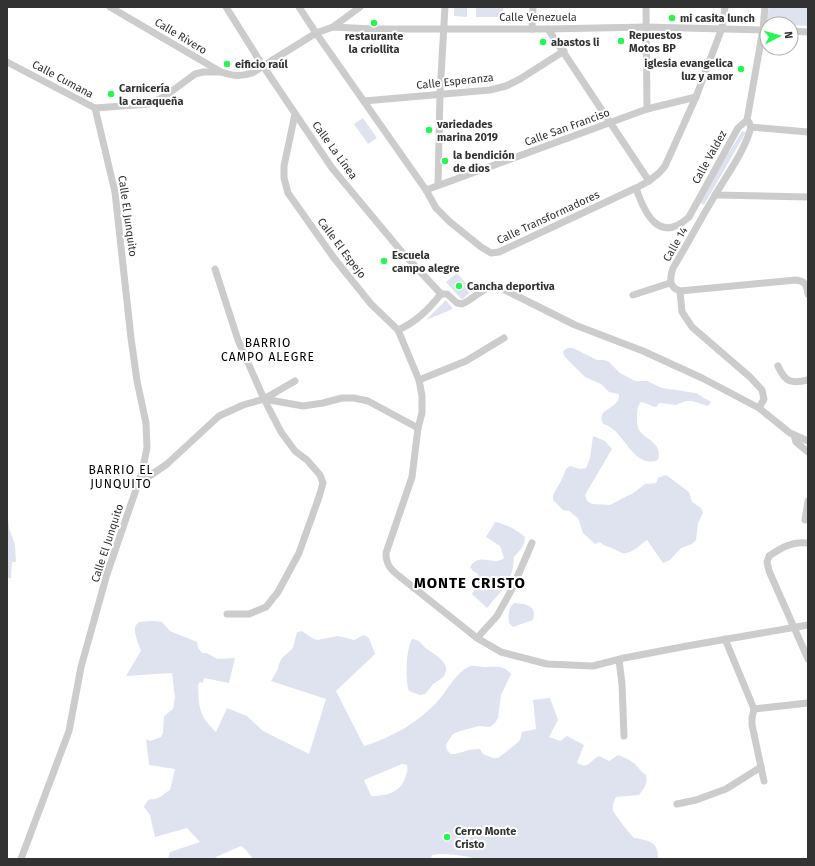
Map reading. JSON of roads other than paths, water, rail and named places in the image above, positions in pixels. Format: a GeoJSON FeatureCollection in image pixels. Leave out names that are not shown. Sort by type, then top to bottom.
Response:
{"type":"FeatureCollection","features":[{"type":"Feature","properties":{"kind":"street","name":"Calle Rivero"},"geometry":{"type":"LineString","coordinates":[[110,7],[221,72]]}},
{"type":"Feature","properties":{"kind":"street","name":"Calle La Línea"},"geometry":{"type":"LineString","coordinates":[[226,7],[263,66],[332,168],[401,252],[442,294],[448,294],[457,303],[462,304],[488,288],[501,288],[575,325],[689,371],[759,408]]}},
{"type":"Feature","properties":{"kind":"street"},"geometry":{"type":"LineString","coordinates":[[299,7],[316,34]]}},
{"type":"Feature","properties":{"kind":"street"},"geometry":{"type":"LineString","coordinates":[[333,26],[360,7]]}},
{"type":"Feature","properties":{"kind":"street"},"geometry":{"type":"LineString","coordinates":[[438,185],[440,93],[445,7]]}},
{"type":"Feature","properties":{"kind":"street"},"geometry":{"type":"LineString","coordinates":[[532,29],[533,7]]}},
{"type":"Feature","properties":{"kind":"street"},"geometry":{"type":"LineString","coordinates":[[646,7],[647,109]]}},
{"type":"Feature","properties":{"kind":"street","name":"Calle Transformadores"},"geometry":{"type":"LineString","coordinates":[[316,34],[426,190],[436,208],[450,222],[481,247],[491,252],[500,252],[636,188],[649,181],[659,173],[665,166],[696,97],[722,28],[725,7]]}},
{"type":"Feature","properties":{"kind":"street","name":"Calle Venezuela"},"geometry":{"type":"LineString","coordinates":[[221,72],[230,75],[242,76],[252,73],[316,34],[333,26],[373,29],[548,29],[646,27],[759,30]]}},
{"type":"Feature","properties":{"kind":"street"},"geometry":{"type":"LineString","coordinates":[[548,29],[649,181]]}},
{"type":"Feature","properties":{"kind":"street","name":"Calle Esperanza"},"geometry":{"type":"LineString","coordinates":[[364,101],[440,93],[490,90],[506,86],[520,79],[564,51]]}},
{"type":"Feature","properties":{"kind":"street"},"geometry":{"type":"LineString","coordinates":[[761,56],[749,123],[808,132]]}},
{"type":"Feature","properties":{"kind":"street","name":"Calle Cumana"},"geometry":{"type":"LineString","coordinates":[[7,62],[95,108],[149,104],[164,97],[195,74],[202,72],[221,72]]}},
{"type":"Feature","properties":{"kind":"street","name":"Calle San Franciso"},"geometry":{"type":"LineString","coordinates":[[426,190],[647,109],[696,97]]}},
{"type":"Feature","properties":{"kind":"street","name":"Calle El Junquito"},"geometry":{"type":"LineString","coordinates":[[21,859],[69,731],[81,667],[107,574],[142,472],[147,448],[146,423],[137,381],[131,338],[115,192],[95,108]]}},
{"type":"Feature","properties":{"kind":"street","name":"Calle El Espejo"},"geometry":{"type":"LineString","coordinates":[[295,114],[284,166],[284,178],[288,193],[334,258],[371,304],[398,330]]}},
{"type":"Feature","properties":{"kind":"street","name":"Calle Valdez"},"geometry":{"type":"LineString","coordinates":[[636,188],[645,212],[653,222],[662,228],[671,228],[682,224],[689,217],[738,128],[749,123]]}},
{"type":"Feature","properties":{"kind":"street","name":"Calle 14"},"geometry":{"type":"LineString","coordinates":[[670,283],[673,268],[714,195],[736,162],[748,138],[749,123]]}},
{"type":"Feature","properties":{"kind":"street"},"geometry":{"type":"LineString","coordinates":[[714,195],[808,197]]}},
{"type":"Feature","properties":{"kind":"street"},"geometry":{"type":"LineString","coordinates":[[215,269],[238,340],[264,399],[281,432],[295,451],[307,460],[320,475],[323,483],[299,553],[278,592],[266,607],[249,614],[227,614]]}},
{"type":"Feature","properties":{"kind":"street"},"geometry":{"type":"LineString","coordinates":[[633,295],[670,283],[676,290],[680,291],[796,280],[802,281],[806,284],[808,294]]}},
{"type":"Feature","properties":{"kind":"street"},"geometry":{"type":"LineString","coordinates":[[680,291],[682,312],[692,327],[744,372],[762,390],[764,399],[759,408],[794,435],[808,441]]}},
{"type":"Feature","properties":{"kind":"street"},"geometry":{"type":"LineString","coordinates":[[442,294],[425,313],[413,322],[398,330],[419,380],[422,396],[422,413],[418,428],[412,477],[386,553],[386,561],[390,568],[398,576],[477,638],[501,652],[548,664],[593,666],[725,639],[808,625]]}},
{"type":"Feature","properties":{"kind":"street"},"geometry":{"type":"LineString","coordinates":[[419,380],[466,361],[504,338]]}},
{"type":"Feature","properties":{"kind":"street"},"geometry":{"type":"LineString","coordinates":[[778,366],[784,378],[790,381],[798,382],[808,380]]}},
{"type":"Feature","properties":{"kind":"street"},"geometry":{"type":"LineString","coordinates":[[138,484],[167,464],[219,416],[243,405],[264,399],[295,381]]}},
{"type":"Feature","properties":{"kind":"street"},"geometry":{"type":"LineString","coordinates":[[264,399],[303,406],[342,398],[354,398],[368,401],[418,428]]}},
{"type":"Feature","properties":{"kind":"street"},"geometry":{"type":"LineString","coordinates":[[794,435],[796,442],[808,452]]}},
{"type":"Feature","properties":{"kind":"street"},"geometry":{"type":"LineString","coordinates":[[805,520],[808,501]]}},
{"type":"Feature","properties":{"kind":"street"},"geometry":{"type":"LineString","coordinates":[[477,638],[497,616],[512,589],[532,543]]}},
{"type":"Feature","properties":{"kind":"street"},"geometry":{"type":"LineString","coordinates":[[807,543],[793,543],[783,547],[767,558],[769,571],[793,628],[808,658]]}},
{"type":"Feature","properties":{"kind":"street"},"geometry":{"type":"LineString","coordinates":[[725,639],[754,710],[752,725],[764,782]]}},
{"type":"Feature","properties":{"kind":"street"},"geometry":{"type":"LineString","coordinates":[[619,660],[623,691],[624,736]]}},
{"type":"Feature","properties":{"kind":"street"},"geometry":{"type":"LineString","coordinates":[[754,710],[808,703]]}},
{"type":"Feature","properties":{"kind":"street"},"geometry":{"type":"LineString","coordinates":[[677,804],[696,800],[726,789],[761,767]]}},
{"type":"Feature","properties":{"kind":"place","name":"mi casita lunch"},"geometry":{"type":"Point","coordinates":[672,18]}},
{"type":"Feature","properties":{"kind":"place","name":"restaurante la criollita"},"geometry":{"type":"Point","coordinates":[374,23]}},
{"type":"Feature","properties":{"kind":"place","name":"Repuestos Motos BP"},"geometry":{"type":"Point","coordinates":[621,41]}},
{"type":"Feature","properties":{"kind":"place","name":"abastos li"},"geometry":{"type":"Point","coordinates":[543,42]}},
{"type":"Feature","properties":{"kind":"place","name":"eificio raúl"},"geometry":{"type":"Point","coordinates":[227,64]}},
{"type":"Feature","properties":{"kind":"place","name":"iglesia evangelica luz y amor"},"geometry":{"type":"Point","coordinates":[741,69]}},
{"type":"Feature","properties":{"kind":"place","name":"Carnicería la caraqueña"},"geometry":{"type":"Point","coordinates":[111,94]}},
{"type":"Feature","properties":{"kind":"place","name":"variedades marina 2019"},"geometry":{"type":"Point","coordinates":[429,130]}},
{"type":"Feature","properties":{"kind":"place","name":"la bendición de dios"},"geometry":{"type":"Point","coordinates":[445,161]}},
{"type":"Feature","properties":{"kind":"place","name":"Escuela campo alegre"},"geometry":{"type":"Point","coordinates":[384,261]}},
{"type":"Feature","properties":{"kind":"place","name":"Cancha deportiva"},"geometry":{"type":"Point","coordinates":[459,286]}},
{"type":"Feature","properties":{"kind":"place","name":"Cerro Monte Cristo"},"geometry":{"type":"Point","coordinates":[447,837]}},
{"type":"Feature","properties":{"kind":"district","name":"BARRIO CAMPO ALEGRE"},"geometry":{"type":"Point","coordinates":[268,350]}},
{"type":"Feature","properties":{"kind":"district","name":"BARRIO EL JUNQUITO"},"geometry":{"type":"Point","coordinates":[121,477]}},
{"type":"Feature","properties":{"kind":"district","name":"MONTE CRISTO"},"geometry":{"type":"Point","coordinates":[470,583]}}]}
